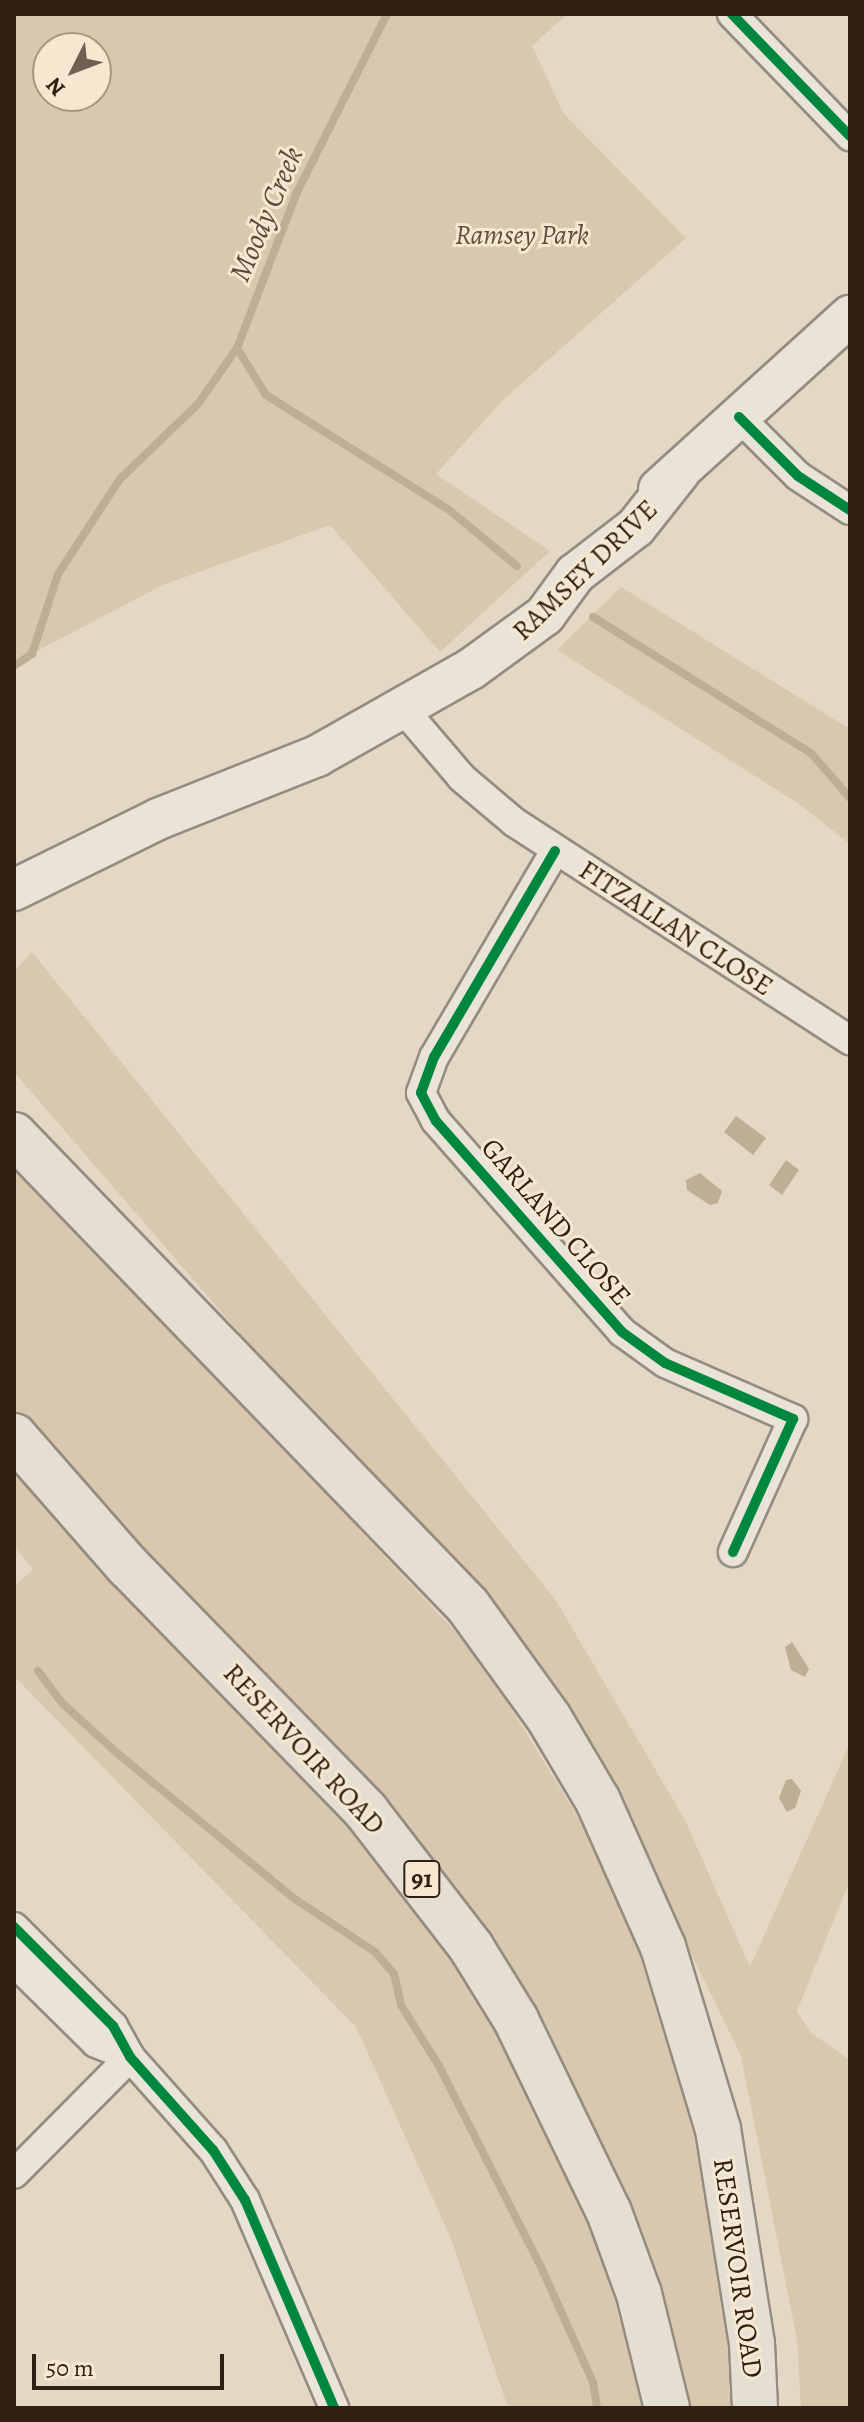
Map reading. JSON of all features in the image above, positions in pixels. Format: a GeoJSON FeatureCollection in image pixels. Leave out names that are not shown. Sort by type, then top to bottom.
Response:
{"type":"FeatureCollection","features":[{"type":"Feature","properties":{"kind":"main road","name":"RAMSEY DRIVE"},"geometry":{"type":"LineString","coordinates":[[14,890],[158,819],[317,756],[404,710],[462,657],[519,619],[559,566],[678,474],[850,316]]}},
{"type":"Feature","properties":{"kind":"main road","name":"RAMSEY DRIVE"},"geometry":{"type":"LineString","coordinates":[[14,918],[77,860]]}},
{"type":"Feature","properties":{"kind":"main road"},"geometry":{"type":"LineString","coordinates":[[14,1135],[468,1606],[541,1707],[598,1801],[653,1922],[714,2036],[741,2119],[779,2334],[783,2408]]}},
{"type":"Feature","properties":{"kind":"main road","name":"RESERVOIR ROAD"},"geometry":{"type":"LineString","coordinates":[[17,1442],[128,1566],[366,1811],[471,1947],[523,2033],[609,2212],[639,2294],[667,2408]]}},
{"type":"Feature","properties":{"kind":"main road","name":"RESERVOIR ROAD"},"geometry":{"type":"LineString","coordinates":[[653,1922],[689,2019],[718,2129],[752,2344],[755,2408]]}},
{"type":"Feature","properties":{"kind":"street"},"geometry":{"type":"LineString","coordinates":[[732,14],[850,136]]}},
{"type":"Feature","properties":{"kind":"street"},"geometry":{"type":"LineString","coordinates":[[739,417],[798,476],[850,510]]}},
{"type":"Feature","properties":{"kind":"street","name":"FITZALLAN CLOSE"},"geometry":{"type":"LineString","coordinates":[[404,710],[462,778],[555,851],[850,1040]]}},
{"type":"Feature","properties":{"kind":"street","name":"GARLAND CLOSE"},"geometry":{"type":"LineString","coordinates":[[555,851],[434,1057],[421,1093],[436,1121],[622,1332],[665,1363],[793,1419],[733,1552]]}},
{"type":"Feature","properties":{"kind":"street"},"geometry":{"type":"LineString","coordinates":[[14,1927],[113,2026],[130,2057],[185,2114],[245,2200],[334,2408]]}},
{"type":"Feature","properties":{"kind":"street"},"geometry":{"type":"LineString","coordinates":[[14,1962],[96,2043],[130,2057]]}},
{"type":"Feature","properties":{"kind":"street"},"geometry":{"type":"LineString","coordinates":[[14,2174],[130,2057]]}},
{"type":"Feature","properties":{"kind":"green space","name":"Ramsey Park"},"geometry":{"type":"Polygon","coordinates":[[[14,14],[567,14],[532,46],[564,114],[686,238],[503,400],[436,474],[550,551],[440,652],[330,525],[163,585],[14,663],[14,14]]]}},
{"type":"Feature","properties":{"kind":"green space"},"geometry":{"type":"Polygon","coordinates":[[[621,587],[850,729],[850,844],[802,806],[557,650],[621,587]]]}},
{"type":"Feature","properties":{"kind":"green space"},"geometry":{"type":"Polygon","coordinates":[[[32,952],[555,1599],[685,1820],[750,1967],[850,1743],[850,1880],[797,2011],[810,2032],[850,2060],[850,2408],[801,2408],[797,2340],[741,2056],[582,1730],[14,1072],[14,972],[32,952]]]}},
{"type":"Feature","properties":{"kind":"green space"},"geometry":{"type":"Polygon","coordinates":[[[14,1162],[480,1658],[616,1879],[721,2218],[732,2408],[508,2408],[452,2241],[356,2027],[14,1676],[14,1587],[33,1569],[14,1547],[14,1162]]]}},
{"type":"Feature","properties":{"kind":"shaded area"},"geometry":{"type":"Polygon","coordinates":[[[736,1116],[766,1138],[753,1155],[724,1132],[736,1116]]]}},
{"type":"Feature","properties":{"kind":"shaded area"},"geometry":{"type":"Polygon","coordinates":[[[786,1160],[799,1170],[782,1195],[769,1185],[786,1160]]]}},
{"type":"Feature","properties":{"kind":"shaded area"},"geometry":{"type":"Polygon","coordinates":[[[700,1173],[722,1191],[718,1203],[710,1205],[687,1190],[686,1180],[700,1173]]]}},
{"type":"Feature","properties":{"kind":"shaded area"},"geometry":{"type":"Polygon","coordinates":[[[792,1642],[809,1669],[805,1677],[791,1670],[785,1647],[792,1642]]]}},
{"type":"Feature","properties":{"kind":"shaded area"},"geometry":{"type":"Polygon","coordinates":[[[792,1779],[801,1791],[795,1808],[787,1812],[779,1798],[786,1780],[792,1779]]]}},
{"type":"Feature","properties":{"kind":"waterway","name":"Moody Creek"},"geometry":{"type":"LineString","coordinates":[[387,14],[297,192],[237,348],[266,395],[449,510],[517,566]]}},
{"type":"Feature","properties":{"kind":"waterway"},"geometry":{"type":"LineString","coordinates":[[14,666],[32,654],[58,574],[120,479],[198,404],[237,348]]}},
{"type":"Feature","properties":{"kind":"waterway"},"geometry":{"type":"LineString","coordinates":[[593,617],[811,753],[850,798]]}},
{"type":"Feature","properties":{"kind":"waterway"},"geometry":{"type":"LineString","coordinates":[[38,1671],[61,1702],[117,1753],[295,1899],[375,1952],[394,1974],[401,2005],[439,2066],[541,2267],[593,2382],[597,2408]]}},
{"type":"Feature","properties":{"kind":"cycle path"},"geometry":{"type":"LineString","coordinates":[[732,14],[850,136]]}},
{"type":"Feature","properties":{"kind":"cycle path"},"geometry":{"type":"LineString","coordinates":[[739,417],[798,476],[850,510]]}},
{"type":"Feature","properties":{"kind":"cycle path"},"geometry":{"type":"LineString","coordinates":[[555,851],[434,1057],[421,1093],[436,1121],[622,1332],[665,1363],[793,1419],[733,1552]]}},
{"type":"Feature","properties":{"kind":"cycle path"},"geometry":{"type":"LineString","coordinates":[[14,1927],[113,2026],[130,2057],[213,2150],[245,2200],[334,2408]]}}]}
